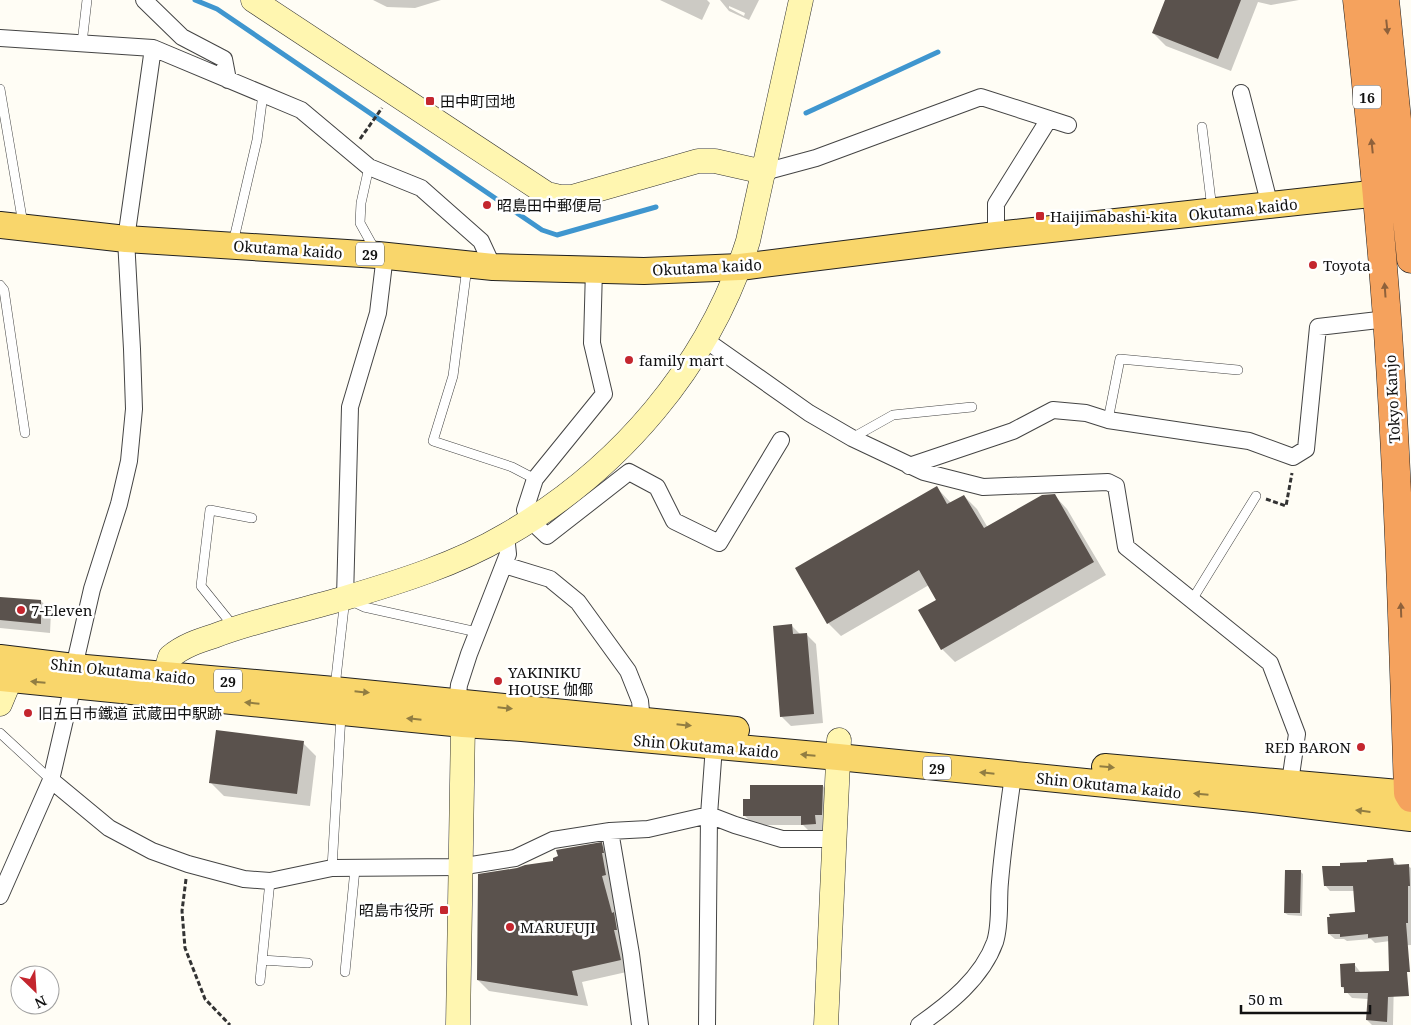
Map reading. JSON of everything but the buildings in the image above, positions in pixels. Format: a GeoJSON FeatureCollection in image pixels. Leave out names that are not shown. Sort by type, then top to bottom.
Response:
{"type":"FeatureCollection","features":[{"type":"Feature","properties":{"kind":"highway","name":"Tokyo Kanjo"},"geometry":{"type":"LineString","coordinates":[[1357,0],[1377,194],[1387,320],[1395,451],[1410,801]]}},
{"type":"Feature","properties":{"kind":"highway","name":"16"},"geometry":{"type":"LineString","coordinates":[[1385,0],[1408,189],[1411,259]]}},
{"type":"Feature","properties":{"kind":"main road","name":"Okutama kaido"},"geometry":{"type":"LineString","coordinates":[[12,226],[126,239],[382,255],[493,266],[644,271],[740,267],[1408,189]]}},
{"type":"Feature","properties":{"kind":"main road","name":"Shin Okutama kaido"},"geometry":{"type":"LineString","coordinates":[[3,672],[73,676],[338,701],[460,714],[714,746],[839,749],[1290,782],[1410,801]]}},
{"type":"Feature","properties":{"kind":"main road","name":"Shin Okutama kaido"},"geometry":{"type":"LineString","coordinates":[[73,676],[165,675],[338,701]]}},
{"type":"Feature","properties":{"kind":"main road","name":"Shin Okutama kaido"},"geometry":{"type":"LineString","coordinates":[[460,714],[642,720],[1013,776],[1254,799],[1410,801]]}},
{"type":"Feature","properties":{"kind":"street"},"geometry":{"type":"LineString","coordinates":[[144,0],[182,37],[224,59],[228,80]]}},
{"type":"Feature","properties":{"kind":"street"},"geometry":{"type":"LineString","coordinates":[[253,0],[547,194],[560,197],[572,197],[704,160],[764,172],[816,158],[981,97],[1068,125]]}},
{"type":"Feature","properties":{"kind":"street"},"geometry":{"type":"LineString","coordinates":[[165,675],[170,657],[191,644],[235,628],[345,598],[442,565],[506,536],[566,496],[619,450],[674,386],[704,339],[740,267],[764,172],[801,0]]}},
{"type":"Feature","properties":{"kind":"street"},"geometry":{"type":"LineString","coordinates":[[0,38],[153,48],[301,110],[369,167],[421,188],[481,241],[493,266]]}},
{"type":"Feature","properties":{"kind":"street"},"geometry":{"type":"LineString","coordinates":[[0,896],[51,780],[92,589],[125,483],[134,409],[126,239],[153,48]]}},
{"type":"Feature","properties":{"kind":"street"},"geometry":{"type":"LineString","coordinates":[[1241,93],[1270,206]]}},
{"type":"Feature","properties":{"kind":"street"},"geometry":{"type":"LineString","coordinates":[[996,236],[996,204],[1049,119]]}},
{"type":"Feature","properties":{"kind":"street"},"geometry":{"type":"LineString","coordinates":[[345,598],[350,407],[378,313],[382,255]]}},
{"type":"Feature","properties":{"kind":"street"},"geometry":{"type":"LineString","coordinates":[[594,270],[592,344],[604,394],[535,479],[525,510],[530,520],[547,536],[629,472],[657,486],[674,522],[719,543],[781,440]]}},
{"type":"Feature","properties":{"kind":"street"},"geometry":{"type":"LineString","coordinates":[[909,466],[1013,431],[1054,410],[1086,413],[1108,420],[1249,441],[1293,457],[1306,449],[1318,326],[1387,320]]}},
{"type":"Feature","properties":{"kind":"street"},"geometry":{"type":"LineString","coordinates":[[704,339],[788,400],[852,438],[924,472],[983,487],[1108,482],[1116,486],[1126,547],[1270,663],[1297,734],[1290,782]]}},
{"type":"Feature","properties":{"kind":"street"},"geometry":{"type":"LineString","coordinates":[[458,1025],[459,686],[477,632],[508,554],[506,536]]}},
{"type":"Feature","properties":{"kind":"street"},"geometry":{"type":"LineString","coordinates":[[504,566],[550,579],[578,602],[628,671],[640,701],[642,720]]}},
{"type":"Feature","properties":{"kind":"street"},"geometry":{"type":"LineString","coordinates":[[0,704],[3,700],[3,672]]}},
{"type":"Feature","properties":{"kind":"street"},"geometry":{"type":"LineString","coordinates":[[708,1025],[709,815],[714,746]]}},
{"type":"Feature","properties":{"kind":"street"},"geometry":{"type":"LineString","coordinates":[[826,1025],[839,749]]}},
{"type":"Feature","properties":{"kind":"street"},"geometry":{"type":"LineString","coordinates":[[919,1025],[962,991],[989,955],[995,942],[998,928],[1002,853],[1013,776]]}},
{"type":"Feature","properties":{"kind":"street"},"geometry":{"type":"LineString","coordinates":[[51,780],[117,833],[152,851],[188,864],[244,879],[270,882],[332,868],[459,867],[515,858],[553,840],[610,831],[648,829],[709,815],[782,839],[834,838]]}},
{"type":"Feature","properties":{"kind":"street"},"geometry":{"type":"LineString","coordinates":[[610,831],[631,954],[640,1025]]}},
{"type":"Feature","properties":{"kind":"lane"},"geometry":{"type":"LineString","coordinates":[[82,43],[87,0]]}},
{"type":"Feature","properties":{"kind":"lane"},"geometry":{"type":"LineString","coordinates":[[0,89],[12,226]]}},
{"type":"Feature","properties":{"kind":"lane"},"geometry":{"type":"LineString","coordinates":[[232,246],[257,140],[263,94]]}},
{"type":"Feature","properties":{"kind":"lane"},"geometry":{"type":"LineString","coordinates":[[1202,127],[1213,212]]}},
{"type":"Feature","properties":{"kind":"lane"},"geometry":{"type":"LineString","coordinates":[[369,167],[361,203],[360,223],[382,255]]}},
{"type":"Feature","properties":{"kind":"lane"},"geometry":{"type":"LineString","coordinates":[[467,264],[452,376],[433,441],[512,467],[535,479]]}},
{"type":"Feature","properties":{"kind":"lane"},"geometry":{"type":"LineString","coordinates":[[0,285],[4,290],[25,433]]}},
{"type":"Feature","properties":{"kind":"lane"},"geometry":{"type":"LineString","coordinates":[[1108,420],[1120,359],[1238,370]]}},
{"type":"Feature","properties":{"kind":"lane"},"geometry":{"type":"LineString","coordinates":[[852,438],[893,415],[972,407]]}},
{"type":"Feature","properties":{"kind":"lane"},"geometry":{"type":"LineString","coordinates":[[1192,600],[1256,496]]}},
{"type":"Feature","properties":{"kind":"lane"},"geometry":{"type":"LineString","coordinates":[[235,628],[201,586],[210,510],[252,518]]}},
{"type":"Feature","properties":{"kind":"lane"},"geometry":{"type":"LineString","coordinates":[[332,868],[338,701],[345,598],[364,607],[477,632]]}},
{"type":"Feature","properties":{"kind":"lane"},"geometry":{"type":"LineString","coordinates":[[0,733],[51,780]]}},
{"type":"Feature","properties":{"kind":"lane"},"geometry":{"type":"LineString","coordinates":[[345,972],[355,869]]}},
{"type":"Feature","properties":{"kind":"lane"},"geometry":{"type":"LineString","coordinates":[[260,981],[270,882]]}},
{"type":"Feature","properties":{"kind":"lane"},"geometry":{"type":"LineString","coordinates":[[262,960],[308,963]]}},
{"type":"Feature","properties":{"kind":"path"},"geometry":{"type":"LineString","coordinates":[[368,128],[381,110]]}},
{"type":"Feature","properties":{"kind":"path"},"geometry":{"type":"LineString","coordinates":[[1256,496],[1286,506],[1292,476],[1293,457]]}},
{"type":"Feature","properties":{"kind":"path"},"geometry":{"type":"LineString","coordinates":[[188,864],[182,912],[185,948],[205,999],[230,1025]]}},
{"type":"Feature","properties":{"kind":"waterway"},"geometry":{"type":"LineString","coordinates":[[195,0],[217,9],[542,230],[557,235],[656,207]]}},
{"type":"Feature","properties":{"kind":"waterway"},"geometry":{"type":"LineString","coordinates":[[806,113],[938,52]]}},
{"type":"Feature","properties":{"kind":"place","name":"田中町団地"},"geometry":{"type":"Point","coordinates":[430,101]}},
{"type":"Feature","properties":{"kind":"place","name":"昭島田中郵便局"},"geometry":{"type":"Point","coordinates":[487,205]}},
{"type":"Feature","properties":{"kind":"place","name":"Haijimabashi-kita"},"geometry":{"type":"Point","coordinates":[1040,216]}},
{"type":"Feature","properties":{"kind":"place","name":"Toyota"},"geometry":{"type":"Point","coordinates":[1313,265]}},
{"type":"Feature","properties":{"kind":"place","name":"family mart"},"geometry":{"type":"Point","coordinates":[629,360]}},
{"type":"Feature","properties":{"kind":"place","name":"7-Eleven"},"geometry":{"type":"Point","coordinates":[21,610]}},
{"type":"Feature","properties":{"kind":"place","name":"YAKINIKU HOUSE 伽倻"},"geometry":{"type":"Point","coordinates":[498,681]}},
{"type":"Feature","properties":{"kind":"place","name":"旧五日市鐵道 武蔵田中駅跡"},"geometry":{"type":"Point","coordinates":[28,713]}},
{"type":"Feature","properties":{"kind":"place","name":"RED BARON"},"geometry":{"type":"Point","coordinates":[1361,747]}},
{"type":"Feature","properties":{"kind":"place","name":"昭島市役所"},"geometry":{"type":"Point","coordinates":[444,910]}},
{"type":"Feature","properties":{"kind":"place","name":"MARUFUJI"},"geometry":{"type":"Point","coordinates":[510,927]}}]}
